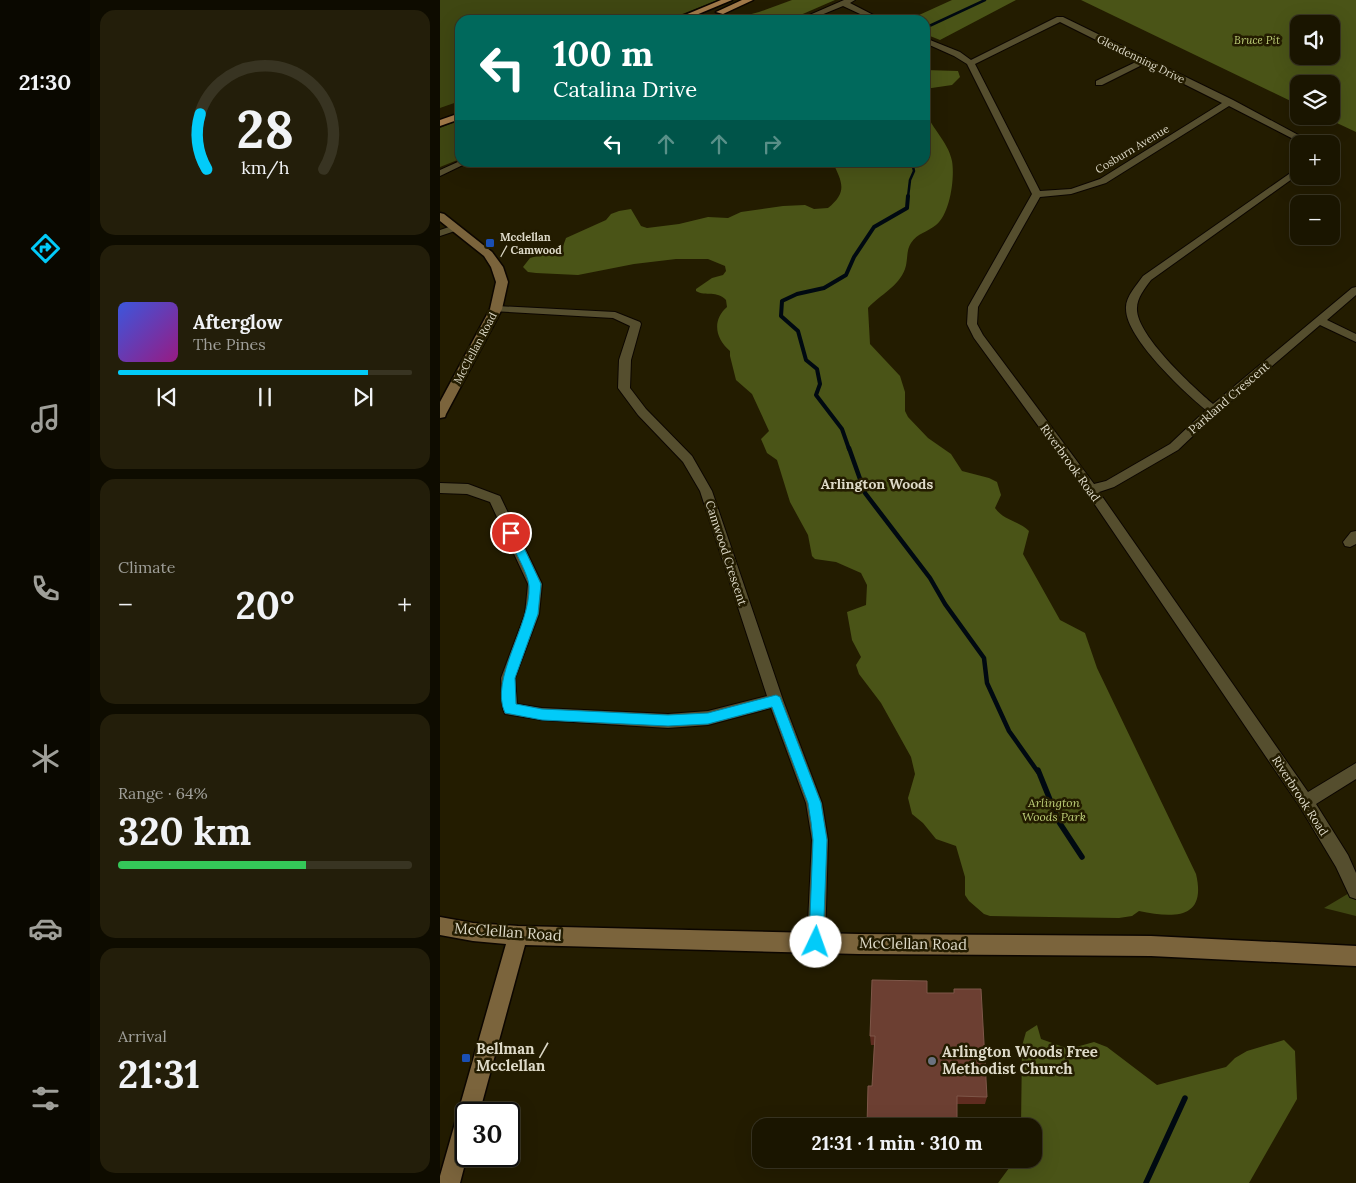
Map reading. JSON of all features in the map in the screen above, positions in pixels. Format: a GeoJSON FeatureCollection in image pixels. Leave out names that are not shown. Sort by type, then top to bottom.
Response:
{"type":"FeatureCollection","features":[{"type":"Feature","properties":{"kind":"main road"},"geometry":{"type":"LineString","coordinates":[[690,15],[728,0]]}},
{"type":"Feature","properties":{"kind":"main road"},"geometry":{"type":"LineString","coordinates":[[712,15],[749,0]]}},
{"type":"Feature","properties":{"kind":"main road"},"geometry":{"type":"LineString","coordinates":[[440,113],[455,107]]}},
{"type":"Feature","properties":{"kind":"main road"},"geometry":{"type":"LineString","coordinates":[[440,124],[455,118]]}},
{"type":"Feature","properties":{"kind":"street"},"geometry":{"type":"LineString","coordinates":[[814,15],[851,0]]}},
{"type":"Feature","properties":{"kind":"street"},"geometry":{"type":"LineString","coordinates":[[843,3],[868,15]]}},
{"type":"Feature","properties":{"kind":"street","name":"Glendenning Drive"},"geometry":{"type":"LineString","coordinates":[[970,63],[980,60],[1060,19],[1294,135]]}},
{"type":"Feature","properties":{"kind":"street"},"geometry":{"type":"LineString","coordinates":[[930,42],[957,54],[970,63],[1038,194]]}},
{"type":"Feature","properties":{"kind":"street"},"geometry":{"type":"LineString","coordinates":[[1099,83],[1144,61]]}},
{"type":"Feature","properties":{"kind":"street","name":"Cosburn Avenue"},"geometry":{"type":"LineString","coordinates":[[1038,194],[1085,189],[1094,185],[1230,102]]}},
{"type":"Feature","properties":{"kind":"street"},"geometry":{"type":"LineString","coordinates":[[440,173],[455,166]]}},
{"type":"Feature","properties":{"kind":"street"},"geometry":{"type":"LineString","coordinates":[[1213,410],[1190,392],[1142,336],[1132,319],[1131,308],[1137,292],[1147,278],[1290,176]]}},
{"type":"Feature","properties":{"kind":"street","name":"Riverbrook Road"},"geometry":{"type":"LineString","coordinates":[[1038,194],[972,307],[972,324],[978,336],[1091,490],[1306,802],[1342,861],[1356,892]]}},
{"type":"Feature","properties":{"kind":"street","name":"McClellan Road"},"geometry":{"type":"LineString","coordinates":[[440,216],[488,254],[498,267],[502,282],[496,309],[440,414]]}},
{"type":"Feature","properties":{"kind":"street"},"geometry":{"type":"LineString","coordinates":[[440,233],[455,228]]}},
{"type":"Feature","properties":{"kind":"street","name":"Parkland Crescent"},"geometry":{"type":"LineString","coordinates":[[1091,490],[1110,484],[1174,447],[1213,410],[1356,290]]}},
{"type":"Feature","properties":{"kind":"street","name":"Camwood Crescent"},"geometry":{"type":"LineString","coordinates":[[496,309],[615,315],[636,324],[625,360],[624,388],[642,412],[688,459],[706,491],[776,700],[814,803],[820,840],[816,942]]}},
{"type":"Feature","properties":{"kind":"street"},"geometry":{"type":"LineString","coordinates":[[1320,321],[1356,338]]}},
{"type":"Feature","properties":{"kind":"street"},"geometry":{"type":"LineString","coordinates":[[440,488],[468,489],[495,499],[535,584],[532,614],[508,678],[510,709],[542,714],[668,721],[708,718],[776,700]]}},
{"type":"Feature","properties":{"kind":"street"},"geometry":{"type":"LineString","coordinates":[[1306,802],[1356,770]]}},
{"type":"Feature","properties":{"kind":"street","name":"McClellan Road"},"geometry":{"type":"LineString","coordinates":[[440,926],[473,932],[518,935],[816,942],[1131,945],[1356,956]]}},
{"type":"Feature","properties":{"kind":"street"},"geometry":{"type":"LineString","coordinates":[[471,1102],[518,935]]}},
{"type":"Feature","properties":{"kind":"street"},"geometry":{"type":"LineString","coordinates":[[449,1183],[455,1161]]}},
{"type":"Feature","properties":{"kind":"green space"},"geometry":{"type":"Polygon","coordinates":[[[440,0],[718,0],[680,15],[455,15],[455,103],[440,108],[440,0]]]}},
{"type":"Feature","properties":{"kind":"green space"},"geometry":{"type":"Polygon","coordinates":[[[792,0],[835,0],[800,15],[748,15],[792,0]]]}},
{"type":"Feature","properties":{"kind":"green space"},"geometry":{"type":"Polygon","coordinates":[[[952,0],[1016,0],[940,40],[930,36],[930,15],[919,15],[952,0]]]}},
{"type":"Feature","properties":{"kind":"green space","name":"Bruce Pit"},"geometry":{"type":"Polygon","coordinates":[[[1081,0],[1356,0],[1356,132],[1340,124],[1340,75],[1290,75],[1290,101],[1081,0]]]}},
{"type":"Feature","properties":{"kind":"green space"},"geometry":{"type":"Polygon","coordinates":[[[930,70],[958,71],[960,77],[952,85],[930,88],[930,70]]]}},
{"type":"Feature","properties":{"kind":"green space","name":"Arlington Woods Park"},"geometry":{"type":"Polygon","coordinates":[[[930,120],[947,146],[952,161],[953,177],[945,213],[936,225],[916,237],[911,243],[902,275],[889,290],[868,308],[870,344],[900,376],[905,392],[905,411],[908,417],[928,438],[951,454],[962,471],[997,482],[1001,495],[995,508],[1003,516],[1029,531],[1023,554],[1060,620],[1085,633],[1097,668],[1196,874],[1197,900],[1192,908],[1184,912],[1164,915],[1139,911],[1132,916],[1119,918],[990,916],[984,914],[969,901],[965,895],[965,877],[956,846],[936,839],[923,823],[912,814],[908,798],[915,774],[911,757],[881,703],[859,674],[856,665],[861,657],[852,640],[847,612],[866,605],[867,585],[861,573],[836,562],[815,559],[812,556],[808,535],[790,502],[777,460],[767,453],[761,439],[769,431],[752,394],[736,380],[730,351],[719,335],[717,323],[722,312],[727,307],[726,300],[719,295],[704,294],[696,291],[696,289],[712,278],[723,275],[726,271],[725,266],[708,259],[676,259],[634,264],[578,275],[528,272],[523,267],[530,258],[562,249],[566,238],[606,220],[611,214],[619,211],[631,209],[641,226],[647,228],[679,224],[708,217],[728,218],[741,212],[783,206],[805,205],[814,209],[828,208],[841,192],[839,176],[835,167],[930,167],[930,120]]]}},
{"type":"Feature","properties":{"kind":"green space"},"geometry":{"type":"Polygon","coordinates":[[[455,122],[455,161],[440,167],[440,128],[455,122]]]}},
{"type":"Feature","properties":{"kind":"green space"},"geometry":{"type":"Polygon","coordinates":[[[1356,889],[1356,916],[1324,908],[1356,889]]]}},
{"type":"Feature","properties":{"kind":"green space"},"geometry":{"type":"Polygon","coordinates":[[[1037,1025],[1041,1039],[1069,1049],[1094,1042],[1107,1047],[1157,1085],[1226,1067],[1235,1058],[1247,1051],[1284,1040],[1295,1051],[1297,1099],[1249,1183],[998,1183],[1009,1168],[1042,1168],[1042,1118],[1021,1118],[1022,1046],[1026,1032],[1037,1025]]]}},
{"type":"Feature","properties":{"kind":"building","name":"Arlington Woods Free Methodist Church"},"geometry":{"type":"Polygon","coordinates":[[[872,980],[927,981],[927,993],[954,993],[954,989],[981,989],[987,1097],[957,1096],[957,1118],[867,1118],[868,1086],[872,1086],[875,1036],[870,1036],[872,980]]]}},
{"type":"Feature","properties":{"kind":"waterway"},"geometry":{"type":"LineString","coordinates":[[930,26],[985,0]]}},
{"type":"Feature","properties":{"kind":"waterway"},"geometry":{"type":"LineString","coordinates":[[908,197],[910,180],[914,171],[913,167]]}},
{"type":"Feature","properties":{"kind":"waterway"},"geometry":{"type":"LineString","coordinates":[[849,449],[842,429],[816,395],[820,384],[817,369],[806,360],[798,331],[781,316],[782,301],[797,294],[824,288],[846,275],[854,257],[874,227],[907,208],[908,196]]}},
{"type":"Feature","properties":{"kind":"waterway"},"geometry":{"type":"LineString","coordinates":[[849,448],[865,493],[930,578],[945,604],[984,658],[987,683],[1009,731],[1038,772]]}},
{"type":"Feature","properties":{"kind":"waterway"},"geometry":{"type":"LineString","coordinates":[[1038,770],[1059,822],[1082,857]]}},
{"type":"Feature","properties":{"kind":"waterway"},"geometry":{"type":"LineString","coordinates":[[1146,1183],[1185,1098]]}},
{"type":"Feature","properties":{"kind":"place","name":"Mcclellan / Camwood"},"geometry":{"type":"Point","coordinates":[490,243]}},
{"type":"Feature","properties":{"kind":"place","name":"Bellman / Mcclellan"},"geometry":{"type":"Point","coordinates":[466,1058]}},
{"type":"Feature","properties":{"kind":"place","name":"Arlington Woods Free Methodist Church"},"geometry":{"type":"Point","coordinates":[932,1061]}},
{"type":"Feature","properties":{"kind":"district","name":"Arlington Woods"},"geometry":{"type":"Point","coordinates":[877,484]}},
{"type":"Feature","properties":{"kind":"route"},"geometry":{"type":"LineString","coordinates":[[511,533],[535,584],[532,614],[508,678],[510,709],[542,714],[668,721],[708,718],[776,700],[814,803],[820,840],[816,942]]}}]}
